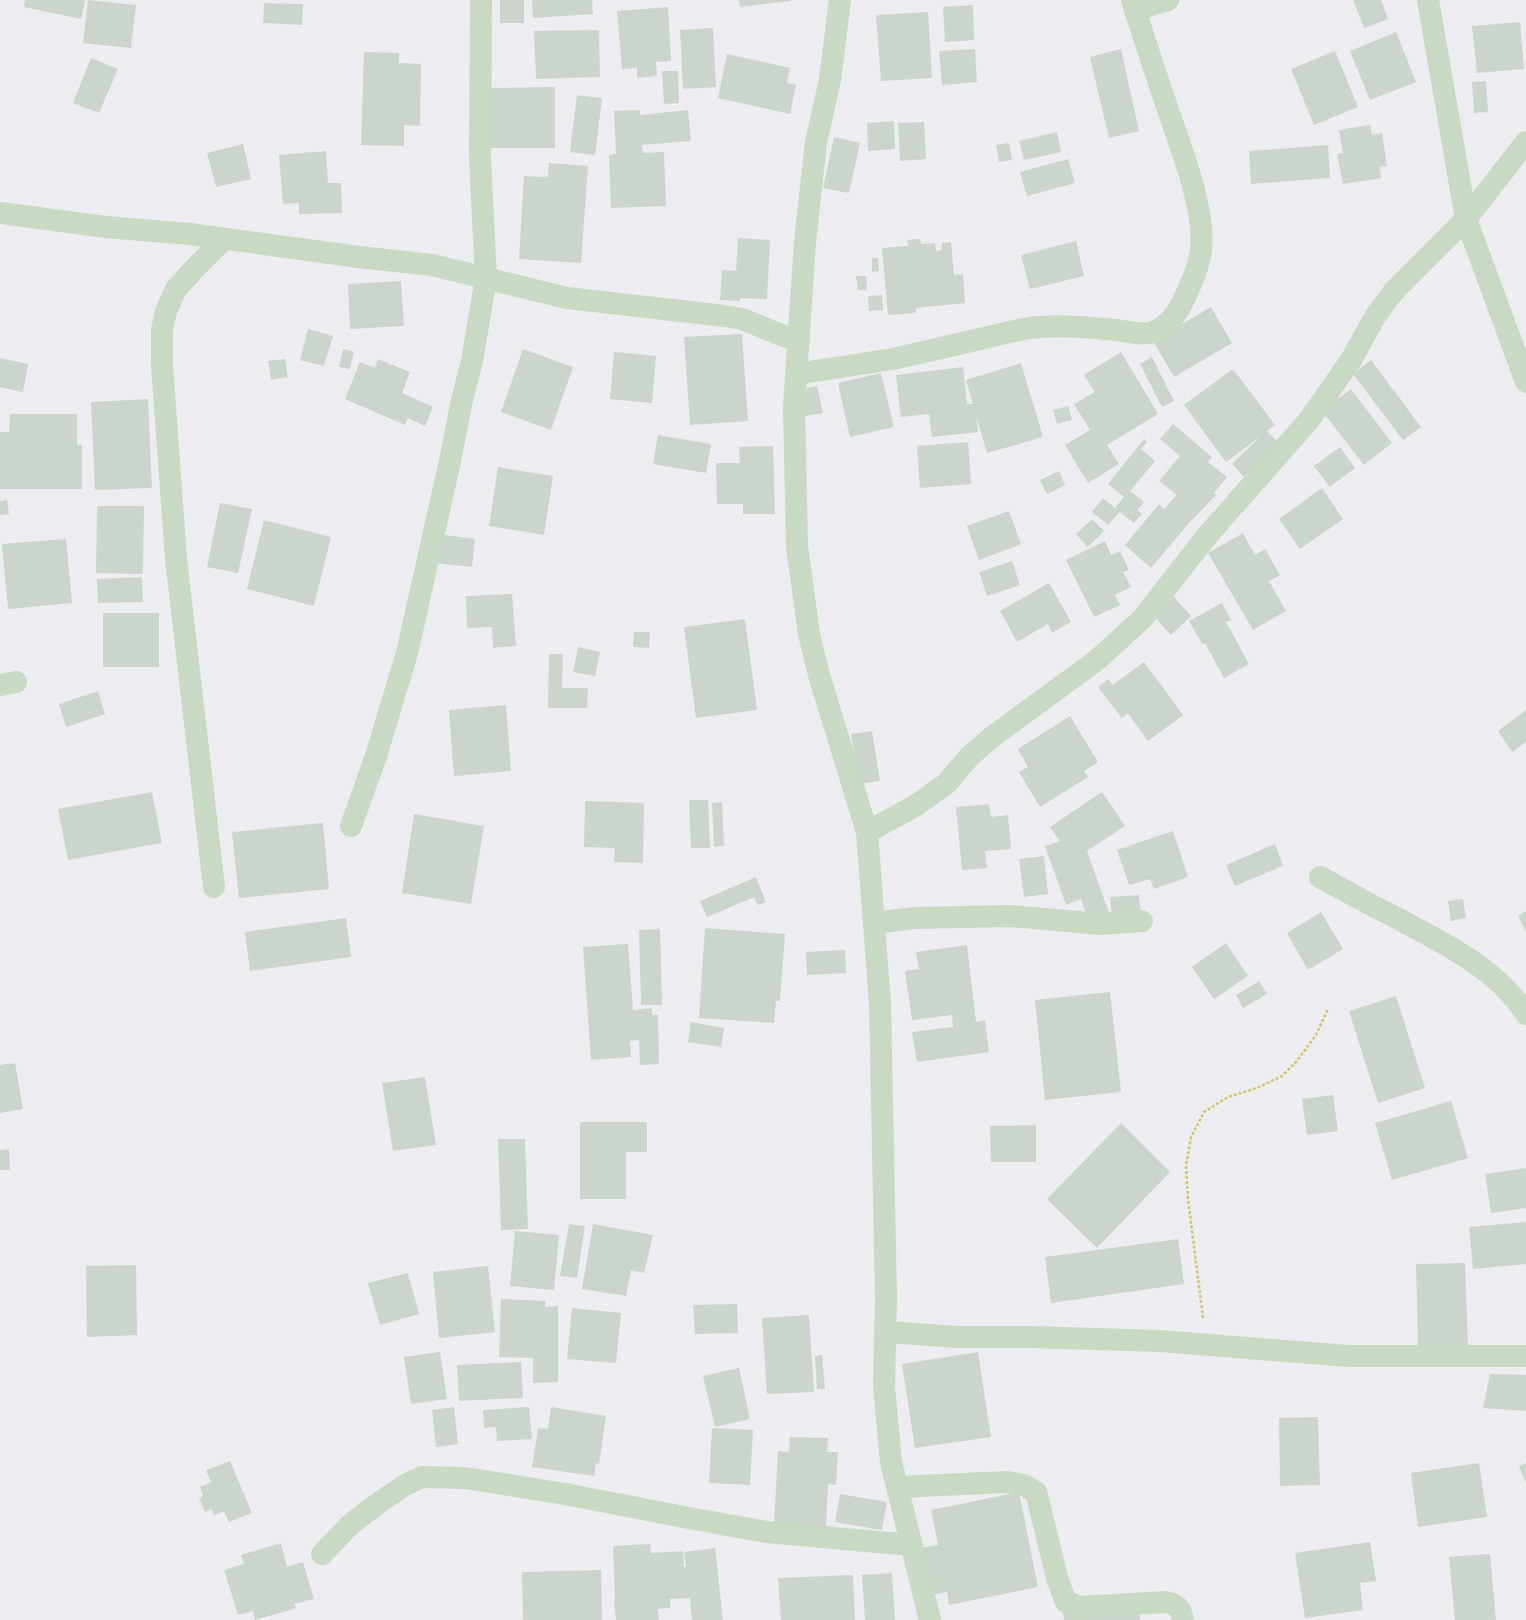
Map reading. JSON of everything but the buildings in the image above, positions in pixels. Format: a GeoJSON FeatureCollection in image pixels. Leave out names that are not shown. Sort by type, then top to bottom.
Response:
{"type":"FeatureCollection","features":[{"type":"Feature","properties":{"kind":"street"},"geometry":{"type":"LineString","coordinates":[[351,826],[376,756],[407,652],[450,461],[462,400],[472,361],[486,278],[480,159],[481,0]]}},
{"type":"Feature","properties":{"kind":"street"},"geometry":{"type":"LineString","coordinates":[[840,0],[830,80],[816,142],[805,242],[794,406],[797,546],[809,634],[819,675],[867,832],[880,1003],[886,1332],[884,1386],[891,1462],[898,1487],[910,1545],[930,1620]]}},
{"type":"Feature","properties":{"kind":"street"},"geometry":{"type":"LineString","coordinates":[[796,374],[893,359],[1041,326],[1087,328],[1140,334],[1149,333],[1168,323],[1176,315],[1187,294],[1197,267],[1201,250],[1201,224],[1182,150],[1133,5],[1168,0]]}},
{"type":"Feature","properties":{"kind":"street"},"geometry":{"type":"LineString","coordinates":[[1428,0],[1466,219],[1526,382]]}},
{"type":"Feature","properties":{"kind":"street"},"geometry":{"type":"LineString","coordinates":[[867,832],[915,806],[946,784],[970,756],[981,746],[1097,660],[1143,618],[1206,537],[1309,420],[1351,360],[1376,316],[1394,291],[1466,219],[1526,142]]}},
{"type":"Feature","properties":{"kind":"street"},"geometry":{"type":"LineString","coordinates":[[0,213],[106,227],[190,234],[359,257],[432,265],[567,298],[730,317],[756,324],[799,342]]}},
{"type":"Feature","properties":{"kind":"street"},"geometry":{"type":"LineString","coordinates":[[214,887],[176,559],[162,365],[162,330],[166,311],[176,289],[224,239]]}},
{"type":"Feature","properties":{"kind":"street"},"geometry":{"type":"LineString","coordinates":[[1320,877],[1429,935],[1474,962],[1503,986],[1517,1000],[1526,1014]]}},
{"type":"Feature","properties":{"kind":"street"},"geometry":{"type":"LineString","coordinates":[[875,923],[914,918],[1010,916],[1101,924],[1142,921]]}},
{"type":"Feature","properties":{"kind":"street"},"geometry":{"type":"LineString","coordinates":[[886,1332],[958,1337],[1145,1340],[1348,1356],[1526,1356]]}},
{"type":"Feature","properties":{"kind":"street"},"geometry":{"type":"LineString","coordinates":[[322,1554],[351,1524],[405,1485],[422,1477],[465,1478],[565,1494],[767,1532],[910,1545]]}},
{"type":"Feature","properties":{"kind":"street"},"geometry":{"type":"LineString","coordinates":[[898,1487],[1007,1482],[1024,1485],[1036,1492],[1058,1581],[1066,1602],[1080,1607],[1165,1602],[1174,1603],[1180,1608],[1183,1620]]}},
{"type":"Feature","properties":{"kind":"path"},"geometry":{"type":"LineString","coordinates":[[1206,1345],[1188,1199],[1186,1166],[1191,1137],[1204,1112],[1228,1097],[1257,1088],[1282,1076],[1297,1061],[1316,1035],[1328,1009]]}}]}
